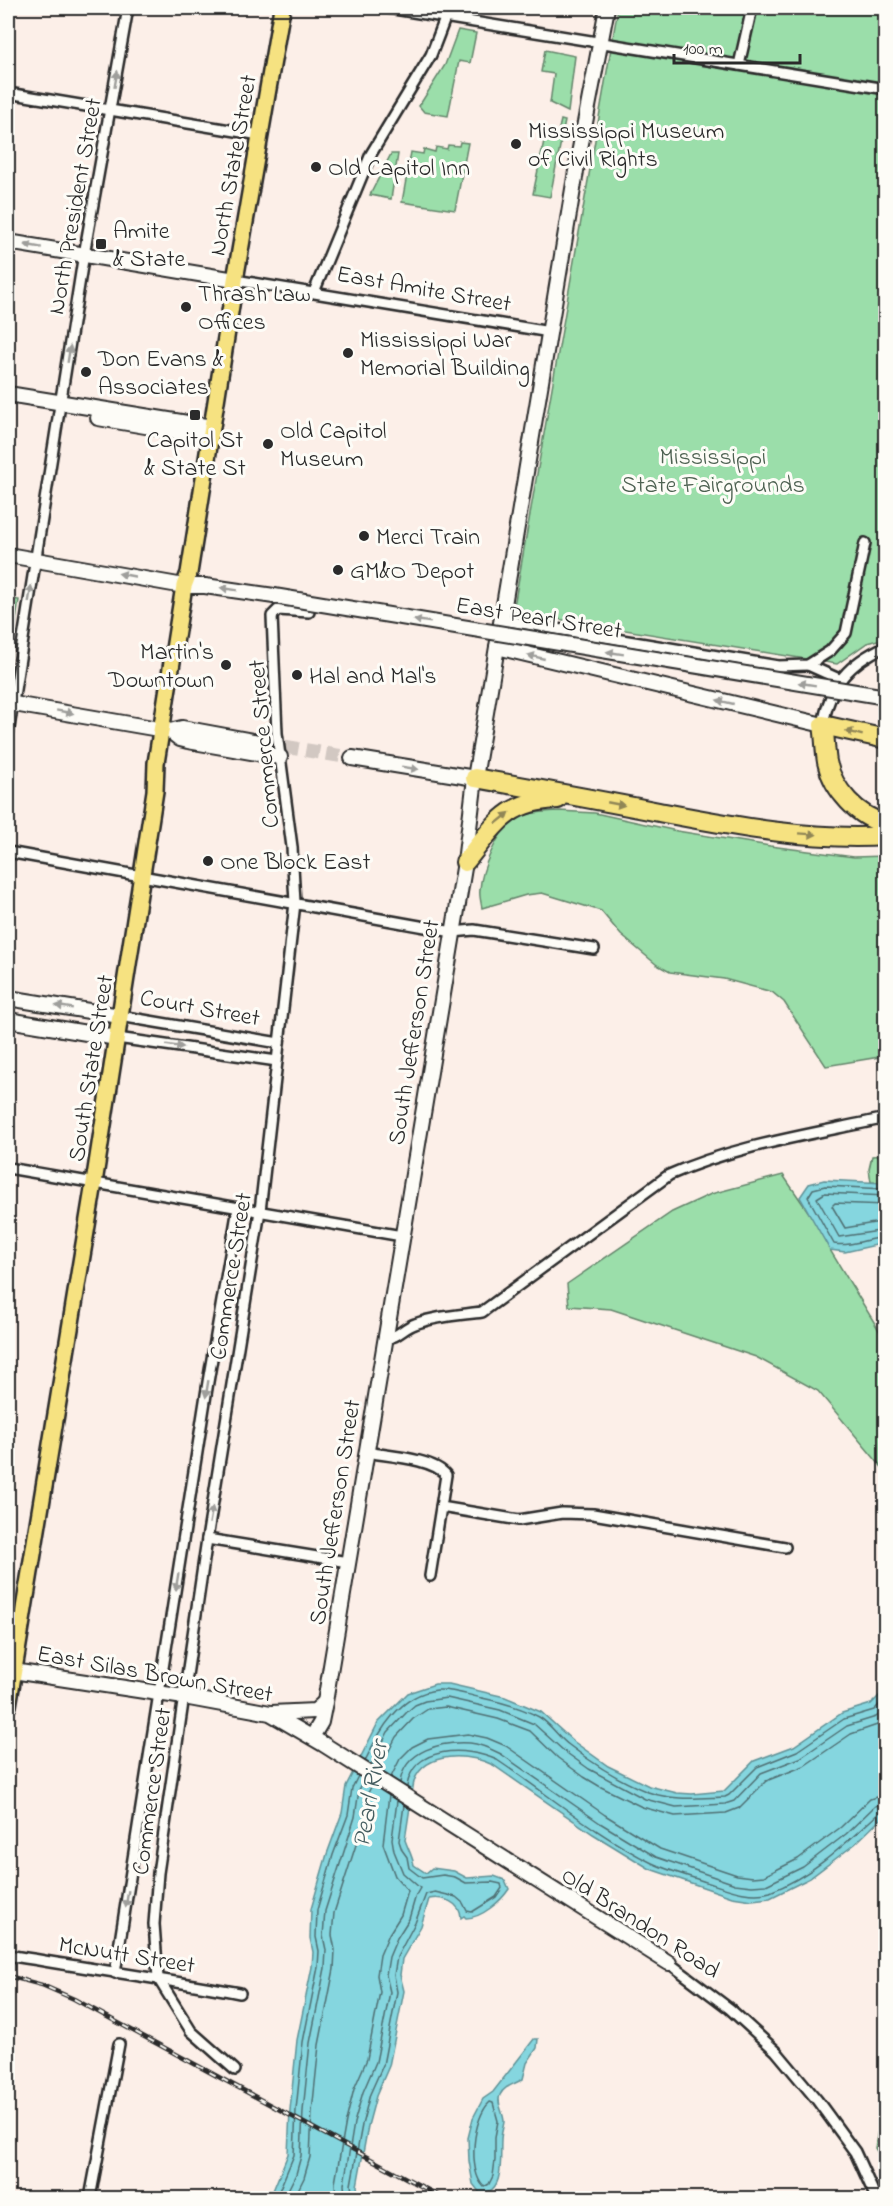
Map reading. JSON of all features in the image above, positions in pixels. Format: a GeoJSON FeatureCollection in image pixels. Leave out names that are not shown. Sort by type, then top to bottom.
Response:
{"type":"FeatureCollection","features":[{"type":"Feature","properties":{"kind":"highway"},"geometry":{"type":"LineString","coordinates":[[885,739],[823,725],[827,763],[836,783],[848,801],[862,813],[885,824]]}},
{"type":"Feature","properties":{"kind":"highway"},"geometry":{"type":"LineString","coordinates":[[475,778],[724,824],[798,833],[861,837],[885,836]]}},
{"type":"Feature","properties":{"kind":"highway"},"geometry":{"type":"LineString","coordinates":[[465,862],[498,821],[518,807],[540,800],[585,798]]}},
{"type":"Feature","properties":{"kind":"main road","name":"North State Street"},"geometry":{"type":"LineString","coordinates":[[211,432],[282,8]]}},
{"type":"Feature","properties":{"kind":"main road","name":"South State Street"},"geometry":{"type":"LineString","coordinates":[[8,1706],[10,1670],[94,1183],[155,791],[156,763],[166,730],[184,586],[189,573],[211,432]]}},
{"type":"Feature","properties":{"kind":"street","name":"North President Street"},"geometry":{"type":"LineString","coordinates":[[8,734],[10,703],[36,559],[84,254],[128,8]]}},
{"type":"Feature","properties":{"kind":"street"},"geometry":{"type":"LineString","coordinates":[[388,8],[447,12],[601,42],[885,89]]}},
{"type":"Feature","properties":{"kind":"street","name":"South Jefferson Street"},"geometry":{"type":"LineString","coordinates":[[318,1740],[465,862],[475,778],[578,159],[607,8]]}},
{"type":"Feature","properties":{"kind":"street"},"geometry":{"type":"LineString","coordinates":[[739,64],[752,8]]}},
{"type":"Feature","properties":{"kind":"street"},"geometry":{"type":"LineString","coordinates":[[314,292],[371,154],[431,56],[447,12]]}},
{"type":"Feature","properties":{"kind":"street"},"geometry":{"type":"LineString","coordinates":[[8,93],[260,135]]}},
{"type":"Feature","properties":{"kind":"street","name":"East Amite Street"},"geometry":{"type":"LineString","coordinates":[[8,242],[550,332]]}},
{"type":"Feature","properties":{"kind":"street"},"geometry":{"type":"LineString","coordinates":[[8,394],[61,407],[211,432]]}},
{"type":"Feature","properties":{"kind":"street"},"geometry":{"type":"LineString","coordinates":[[8,403],[61,407]]}},
{"type":"Feature","properties":{"kind":"street"},"geometry":{"type":"LineString","coordinates":[[808,665],[830,651],[846,633],[865,543]]}},
{"type":"Feature","properties":{"kind":"street","name":"East Pearl Street"},"geometry":{"type":"LineString","coordinates":[[8,555],[184,586],[205,585],[885,697]]}},
{"type":"Feature","properties":{"kind":"street","name":"Commerce Street"},"geometry":{"type":"LineString","coordinates":[[158,1978],[154,1924],[158,1873],[207,1539],[260,1211],[295,903],[292,847],[277,733],[272,616],[278,610],[309,612]]}},
{"type":"Feature","properties":{"kind":"street"},"geometry":{"type":"LineString","coordinates":[[502,620],[778,666],[808,665],[839,679]]}},
{"type":"Feature","properties":{"kind":"street"},"geometry":{"type":"LineString","coordinates":[[497,647],[823,725],[828,701],[839,679],[858,662],[885,646]]}},
{"type":"Feature","properties":{"kind":"street"},"geometry":{"type":"LineString","coordinates":[[10,703],[166,730],[182,728],[264,743]]}},
{"type":"Feature","properties":{"kind":"street"},"geometry":{"type":"LineString","coordinates":[[166,730],[188,741],[280,757]]}},
{"type":"Feature","properties":{"kind":"street"},"geometry":{"type":"LineString","coordinates":[[352,758],[475,778]]}},
{"type":"Feature","properties":{"kind":"street"},"geometry":{"type":"LineString","coordinates":[[8,852],[453,932],[474,930],[594,949]]}},
{"type":"Feature","properties":{"kind":"street","name":"Court Street"},"geometry":{"type":"LineString","coordinates":[[8,998],[279,1043]]}},
{"type":"Feature","properties":{"kind":"street","name":"Court Street"},"geometry":{"type":"LineString","coordinates":[[8,1020],[277,1061]]}},
{"type":"Feature","properties":{"kind":"street"},"geometry":{"type":"LineString","coordinates":[[385,1338],[397,1336],[413,1325],[448,1316],[482,1312],[669,1175],[698,1162],[885,1118]]}},
{"type":"Feature","properties":{"kind":"street"},"geometry":{"type":"LineString","coordinates":[[8,1168],[402,1236]]}},
{"type":"Feature","properties":{"kind":"street","name":"Commerce Street"},"geometry":{"type":"LineString","coordinates":[[115,1973],[208,1382],[238,1208]]}},
{"type":"Feature","properties":{"kind":"street"},"geometry":{"type":"LineString","coordinates":[[366,1452],[429,1463],[446,1475],[430,1576]]}},
{"type":"Feature","properties":{"kind":"street"},"geometry":{"type":"LineString","coordinates":[[441,1507],[519,1520],[562,1514],[593,1514],[785,1547]]}},
{"type":"Feature","properties":{"kind":"street"},"geometry":{"type":"LineString","coordinates":[[207,1539],[348,1562]]}},
{"type":"Feature","properties":{"kind":"street","name":"East Silas Brown Street"},"geometry":{"type":"LineString","coordinates":[[10,1670],[270,1713],[318,1740]]}},
{"type":"Feature","properties":{"kind":"street"},"geometry":{"type":"LineString","coordinates":[[270,1713],[315,1711],[325,1702]]}},
{"type":"Feature","properties":{"kind":"street","name":"Old Brandon Road"},"geometry":{"type":"LineString","coordinates":[[318,1740],[669,1963],[730,2009],[776,2051],[817,2100],[855,2152],[876,2199]]}},
{"type":"Feature","properties":{"kind":"street","name":"McNutt Street"},"geometry":{"type":"LineString","coordinates":[[8,1955],[240,1993]]}},
{"type":"Feature","properties":{"kind":"street"},"geometry":{"type":"LineString","coordinates":[[158,1978],[191,2031],[235,2070]]}},
{"type":"Feature","properties":{"kind":"street"},"geometry":{"type":"LineString","coordinates":[[90,2199],[119,2044]]}},
{"type":"Feature","properties":{"kind":"green space","name":"Mississippi State Fairgrounds"},"geometry":{"type":"Polygon","coordinates":[[[618,8],[885,8],[885,638],[867,643],[837,664],[513,612],[618,8]]]}},
{"type":"Feature","properties":{"kind":"green space"},"geometry":{"type":"Polygon","coordinates":[[[458,30],[476,33],[470,63],[459,61],[448,116],[424,112],[419,106],[445,65],[458,30]]]}},
{"type":"Feature","properties":{"kind":"green space"},"geometry":{"type":"Polygon","coordinates":[[[545,50],[575,56],[568,112],[550,103],[554,74],[541,72],[545,50]]]}},
{"type":"Feature","properties":{"kind":"green space"},"geometry":{"type":"Polygon","coordinates":[[[561,120],[565,121],[550,197],[533,194],[546,131],[558,133],[561,120]]]}},
{"type":"Feature","properties":{"kind":"green space"},"geometry":{"type":"Polygon","coordinates":[[[460,142],[468,143],[455,210],[402,202],[411,152],[423,154],[424,149],[435,152],[436,147],[447,149],[448,145],[459,146],[460,142]]]}},
{"type":"Feature","properties":{"kind":"green space"},"geometry":{"type":"Polygon","coordinates":[[[391,154],[398,154],[391,199],[370,195],[391,154]]]}},
{"type":"Feature","properties":{"kind":"green space"},"geometry":{"type":"Polygon","coordinates":[[[8,598],[19,600],[8,675],[8,598]]]}},
{"type":"Feature","properties":{"kind":"green space"},"geometry":{"type":"Polygon","coordinates":[[[559,811],[595,813],[677,831],[770,846],[854,857],[885,856],[885,1056],[826,1066],[784,1002],[772,992],[724,979],[670,972],[657,965],[621,935],[601,911],[542,893],[526,895],[482,908],[480,892],[483,872],[502,833],[514,820],[524,815],[559,811]]]}},
{"type":"Feature","properties":{"kind":"green space"},"geometry":{"type":"Polygon","coordinates":[[[885,1155],[885,1183],[871,1182],[869,1169],[872,1156],[885,1155]]]}},
{"type":"Feature","properties":{"kind":"green space"},"geometry":{"type":"Polygon","coordinates":[[[783,1175],[816,1223],[885,1340],[885,1471],[818,1391],[756,1357],[611,1309],[569,1306],[567,1284],[672,1212],[711,1194],[783,1175]]]}},
{"type":"Feature","properties":{"kind":"green space"},"geometry":{"type":"Polygon","coordinates":[[[885,2087],[886,2164],[875,2148],[885,2087]]]}},
{"type":"Feature","properties":{"kind":"water"},"geometry":{"type":"Polygon","coordinates":[[[824,1180],[885,1183],[885,1243],[845,1252],[830,1250],[800,1197],[809,1184],[824,1180]]]}},
{"type":"Feature","properties":{"kind":"water","name":"Pearl River"},"geometry":{"type":"Polygon","coordinates":[[[435,1684],[449,1684],[505,1697],[541,1712],[573,1741],[608,1766],[649,1786],[692,1794],[724,1791],[754,1761],[794,1746],[842,1713],[871,1704],[885,1690],[885,1815],[855,1844],[810,1878],[770,1898],[752,1900],[732,1897],[650,1869],[593,1834],[493,1765],[461,1757],[438,1759],[428,1764],[414,1781],[405,1840],[414,1865],[426,1873],[432,1868],[454,1871],[467,1878],[494,1876],[505,1880],[509,1889],[490,1908],[478,1915],[466,1918],[464,1916],[461,1918],[458,1908],[450,1901],[440,1898],[429,1899],[421,1926],[402,1959],[400,1975],[404,1991],[389,2066],[376,2096],[368,2126],[357,2186],[359,2198],[270,2198],[288,2154],[297,2040],[312,1967],[311,1909],[342,1813],[346,1786],[378,1723],[408,1693],[435,1684]]]}},
{"type":"Feature","properties":{"kind":"water"},"geometry":{"type":"Polygon","coordinates":[[[534,2039],[538,2039],[537,2048],[527,2063],[523,2079],[507,2087],[500,2095],[499,2101],[504,2122],[500,2174],[494,2188],[480,2193],[473,2184],[469,2161],[468,2138],[473,2118],[483,2099],[493,2092],[534,2039]]]}},
{"type":"Feature","properties":{"kind":"tunnel"},"geometry":{"type":"LineString","coordinates":[[264,743],[352,758]]}},
{"type":"Feature","properties":{"kind":"railway"},"geometry":{"type":"LineString","coordinates":[[8,1976],[42,1985],[74,1999],[443,2198]]}},
{"type":"Feature","properties":{"kind":"place","name":"Mississippi Museum of Civil Rights"},"geometry":{"type":"Point","coordinates":[516,144]}},
{"type":"Feature","properties":{"kind":"place","name":"Old Capitol Inn"},"geometry":{"type":"Point","coordinates":[316,167]}},
{"type":"Feature","properties":{"kind":"place","name":"Amite & State"},"geometry":{"type":"Point","coordinates":[101,244]}},
{"type":"Feature","properties":{"kind":"place","name":"Thrash Law Offices"},"geometry":{"type":"Point","coordinates":[186,307]}},
{"type":"Feature","properties":{"kind":"place","name":"Mississippi War Memorial Building"},"geometry":{"type":"Point","coordinates":[348,353]}},
{"type":"Feature","properties":{"kind":"place","name":"Don Evans & Associates"},"geometry":{"type":"Point","coordinates":[86,372]}},
{"type":"Feature","properties":{"kind":"place","name":"Capitol St & State St"},"geometry":{"type":"Point","coordinates":[195,415]}},
{"type":"Feature","properties":{"kind":"place","name":"Old Capitol Museum"},"geometry":{"type":"Point","coordinates":[268,444]}},
{"type":"Feature","properties":{"kind":"place","name":"Merci Train"},"geometry":{"type":"Point","coordinates":[364,536]}},
{"type":"Feature","properties":{"kind":"place","name":"GM&O Depot"},"geometry":{"type":"Point","coordinates":[338,570]}},
{"type":"Feature","properties":{"kind":"place","name":"Martin's Downtown"},"geometry":{"type":"Point","coordinates":[226,665]}},
{"type":"Feature","properties":{"kind":"place","name":"Hal and Mal's"},"geometry":{"type":"Point","coordinates":[297,675]}},
{"type":"Feature","properties":{"kind":"place","name":"One Block East"},"geometry":{"type":"Point","coordinates":[208,861]}}]}
